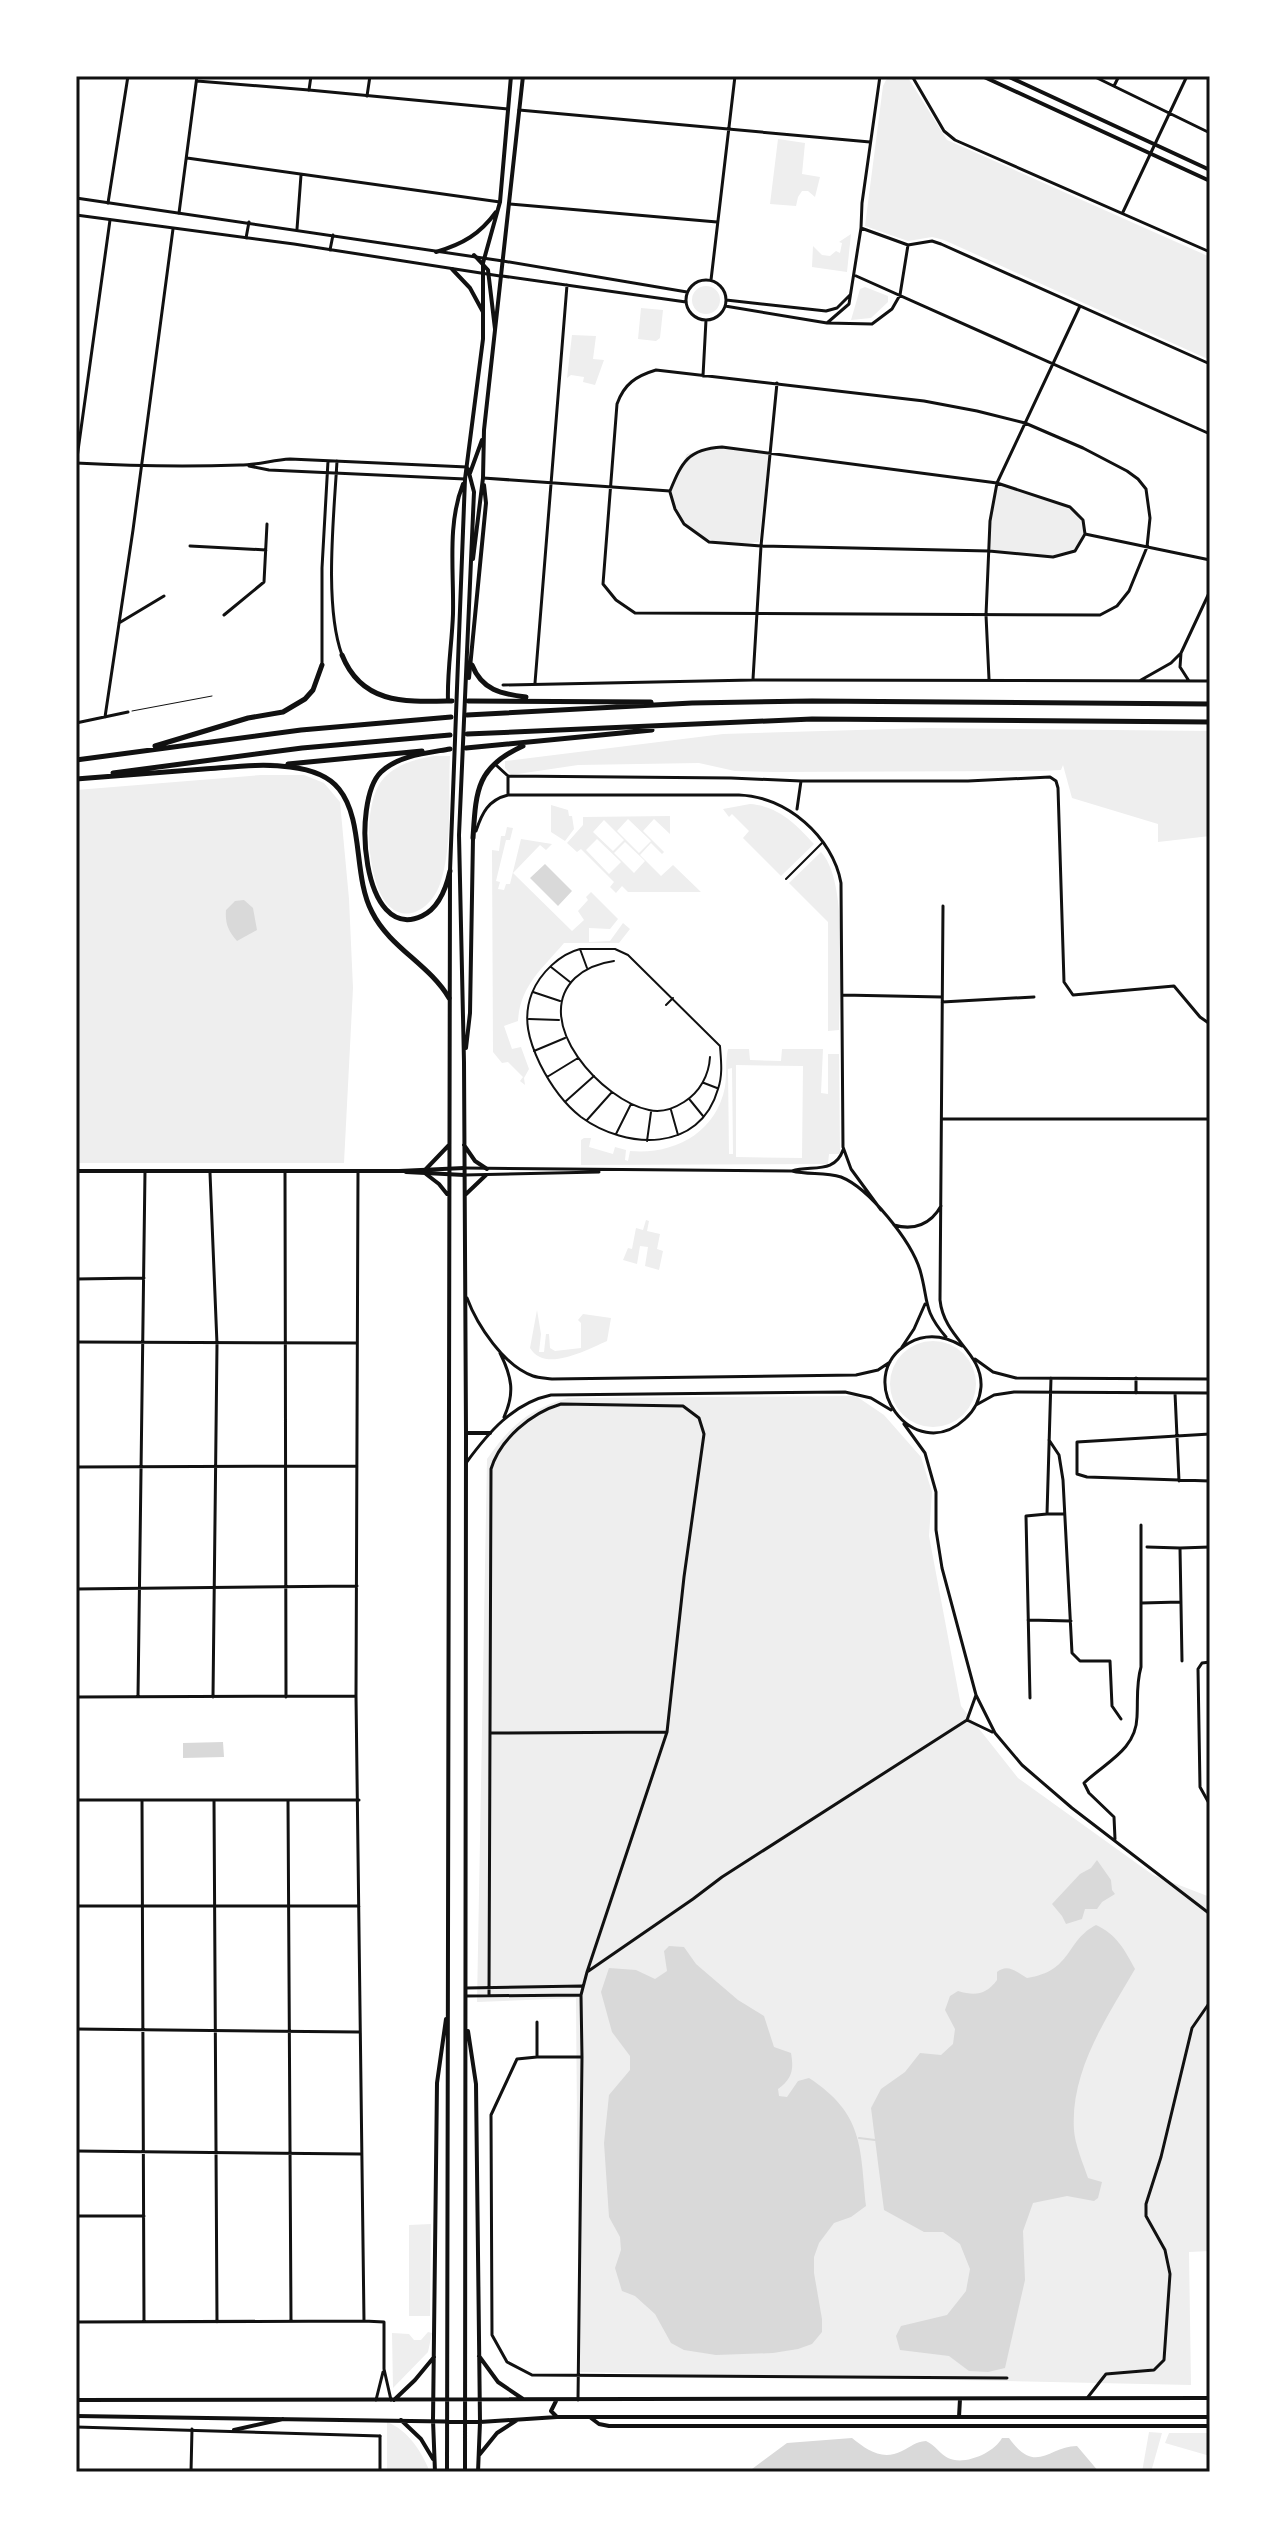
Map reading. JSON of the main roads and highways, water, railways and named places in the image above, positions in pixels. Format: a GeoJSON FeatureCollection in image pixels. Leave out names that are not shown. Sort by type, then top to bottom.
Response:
{"type":"FeatureCollection","features":[{"type":"Feature","properties":{"kind":"highway"},"geometry":{"type":"LineString","coordinates":[[342,655],[348,670],[372,692],[417,703],[450,701]]}},
{"type":"Feature","properties":{"kind":"highway"},"geometry":{"type":"LineString","coordinates":[[139,751],[248,718],[283,712],[305,699],[313,690],[322,665]]}},
{"type":"Feature","properties":{"kind":"highway"},"geometry":{"type":"LineString","coordinates":[[472,665],[476,676],[493,690],[542,699]]}},
{"type":"Feature","properties":{"kind":"highway"},"geometry":{"type":"LineString","coordinates":[[468,701],[542,699],[692,703]]}},
{"type":"Feature","properties":{"kind":"highway"},"geometry":{"type":"LineString","coordinates":[[467,715],[692,703],[812,701],[1210,704]]}},
{"type":"Feature","properties":{"kind":"highway"},"geometry":{"type":"LineString","coordinates":[[76,760],[301,730],[451,717]]}},
{"type":"Feature","properties":{"kind":"highway"},"geometry":{"type":"LineString","coordinates":[[467,734],[812,719],[1210,722]]}},
{"type":"Feature","properties":{"kind":"highway"},"geometry":{"type":"LineString","coordinates":[[466,748],[695,725]]}},
{"type":"Feature","properties":{"kind":"highway"},"geometry":{"type":"LineString","coordinates":[[76,778],[302,748],[450,735]]}},
{"type":"Feature","properties":{"kind":"highway"},"geometry":{"type":"LineString","coordinates":[[473,838],[476,799],[486,773],[495,761],[528,744]]}},
{"type":"Feature","properties":{"kind":"highway"},"geometry":{"type":"LineString","coordinates":[[76,778],[450,749],[408,758],[381,772],[368,794],[365,836],[373,887],[386,910],[398,918],[414,919],[430,910],[441,898],[450,871]]}},
{"type":"Feature","properties":{"kind":"highway"},"geometry":{"type":"LineString","coordinates":[[271,765],[309,770],[340,789],[351,820],[362,887],[370,908],[391,939],[431,975],[449,998]]}},
{"type":"Feature","properties":{"kind":"main road"},"geometry":{"type":"LineString","coordinates":[[450,701],[447,678],[452,623],[454,515],[467,467],[485,315],[483,263],[500,204],[511,76]]}},
{"type":"Feature","properties":{"kind":"main road"},"geometry":{"type":"LineString","coordinates":[[465,2472],[464,1062],[455,731],[463,593],[465,479],[478,456],[484,430],[523,76]]}},
{"type":"Feature","properties":{"kind":"main road"},"geometry":{"type":"LineString","coordinates":[[982,76],[1210,181]]}},
{"type":"Feature","properties":{"kind":"main road"},"geometry":{"type":"LineString","coordinates":[[1007,76],[1210,170]]}},
{"type":"Feature","properties":{"kind":"main road"},"geometry":{"type":"LineString","coordinates":[[436,252],[454,247],[476,234],[500,204]]}},
{"type":"Feature","properties":{"kind":"main road"},"geometry":{"type":"LineString","coordinates":[[474,255],[489,275],[496,340]]}},
{"type":"Feature","properties":{"kind":"main road"},"geometry":{"type":"LineString","coordinates":[[452,269],[470,288],[485,315]]}},
{"type":"Feature","properties":{"kind":"main road"},"geometry":{"type":"LineString","coordinates":[[469,594],[483,480],[484,430]]}},
{"type":"Feature","properties":{"kind":"main road"},"geometry":{"type":"LineString","coordinates":[[447,2472],[450,871],[456,835],[474,492],[467,467]]}},
{"type":"Feature","properties":{"kind":"main road"},"geometry":{"type":"LineString","coordinates":[[469,678],[486,503],[483,480]]}},
{"type":"Feature","properties":{"kind":"main road"},"geometry":{"type":"LineString","coordinates":[[447,678],[452,688]]}},
{"type":"Feature","properties":{"kind":"main road"},"geometry":{"type":"LineString","coordinates":[[464,1062],[470,1013],[473,838]]}},
{"type":"Feature","properties":{"kind":"main road"},"geometry":{"type":"LineString","coordinates":[[426,1171],[450,1143]]}},
{"type":"Feature","properties":{"kind":"main road"},"geometry":{"type":"LineString","coordinates":[[464,1144],[486,1172],[464,1197]]}},
{"type":"Feature","properties":{"kind":"main road"},"geometry":{"type":"LineString","coordinates":[[76,1171],[426,1171],[464,1168]]}},
{"type":"Feature","properties":{"kind":"main road"},"geometry":{"type":"LineString","coordinates":[[426,1171],[464,1175]]}},
{"type":"Feature","properties":{"kind":"main road"},"geometry":{"type":"LineString","coordinates":[[426,1171],[449,1197]]}},
{"type":"Feature","properties":{"kind":"main road"},"geometry":{"type":"LineString","coordinates":[[466,1433],[490,1433]]}},
{"type":"Feature","properties":{"kind":"main road"},"geometry":{"type":"LineString","coordinates":[[435,2472],[437,2083],[449,2001]]}},
{"type":"Feature","properties":{"kind":"main road"},"geometry":{"type":"LineString","coordinates":[[466,2014],[476,2084],[478,2472]]}},
{"type":"Feature","properties":{"kind":"main road"},"geometry":{"type":"LineString","coordinates":[[392,2401],[415,2380],[435,2355]]}},
{"type":"Feature","properties":{"kind":"main road"},"geometry":{"type":"LineString","coordinates":[[479,2356],[498,2382],[526,2400]]}},
{"type":"Feature","properties":{"kind":"main road"},"geometry":{"type":"LineString","coordinates":[[76,2400],[1210,2398]]}},
{"type":"Feature","properties":{"kind":"main road"},"geometry":{"type":"LineString","coordinates":[[959,2417],[960,2399]]}},
{"type":"Feature","properties":{"kind":"main road"},"geometry":{"type":"LineString","coordinates":[[557,2400],[551,2408],[557,2417]]}},
{"type":"Feature","properties":{"kind":"main road"},"geometry":{"type":"LineString","coordinates":[[76,2416],[480,2422],[557,2417],[1210,2417]]}},
{"type":"Feature","properties":{"kind":"main road"},"geometry":{"type":"LineString","coordinates":[[589,2417],[609,2426],[1210,2426]]}},
{"type":"Feature","properties":{"kind":"main road"},"geometry":{"type":"LineString","coordinates":[[746,2426],[763,2417]]}},
{"type":"Feature","properties":{"kind":"main road"},"geometry":{"type":"LineString","coordinates":[[234,2430],[288,2418]]}},
{"type":"Feature","properties":{"kind":"main road"},"geometry":{"type":"LineString","coordinates":[[479,2456],[505,2426],[524,2418]]}},
{"type":"Feature","properties":{"kind":"main road"},"geometry":{"type":"LineString","coordinates":[[399,2419],[421,2439],[434,2463]]}},
{"type":"Feature","properties":{"kind":"waterway"},"geometry":{"type":"LineString","coordinates":[[859,2138],[875,2140]]}}]}
